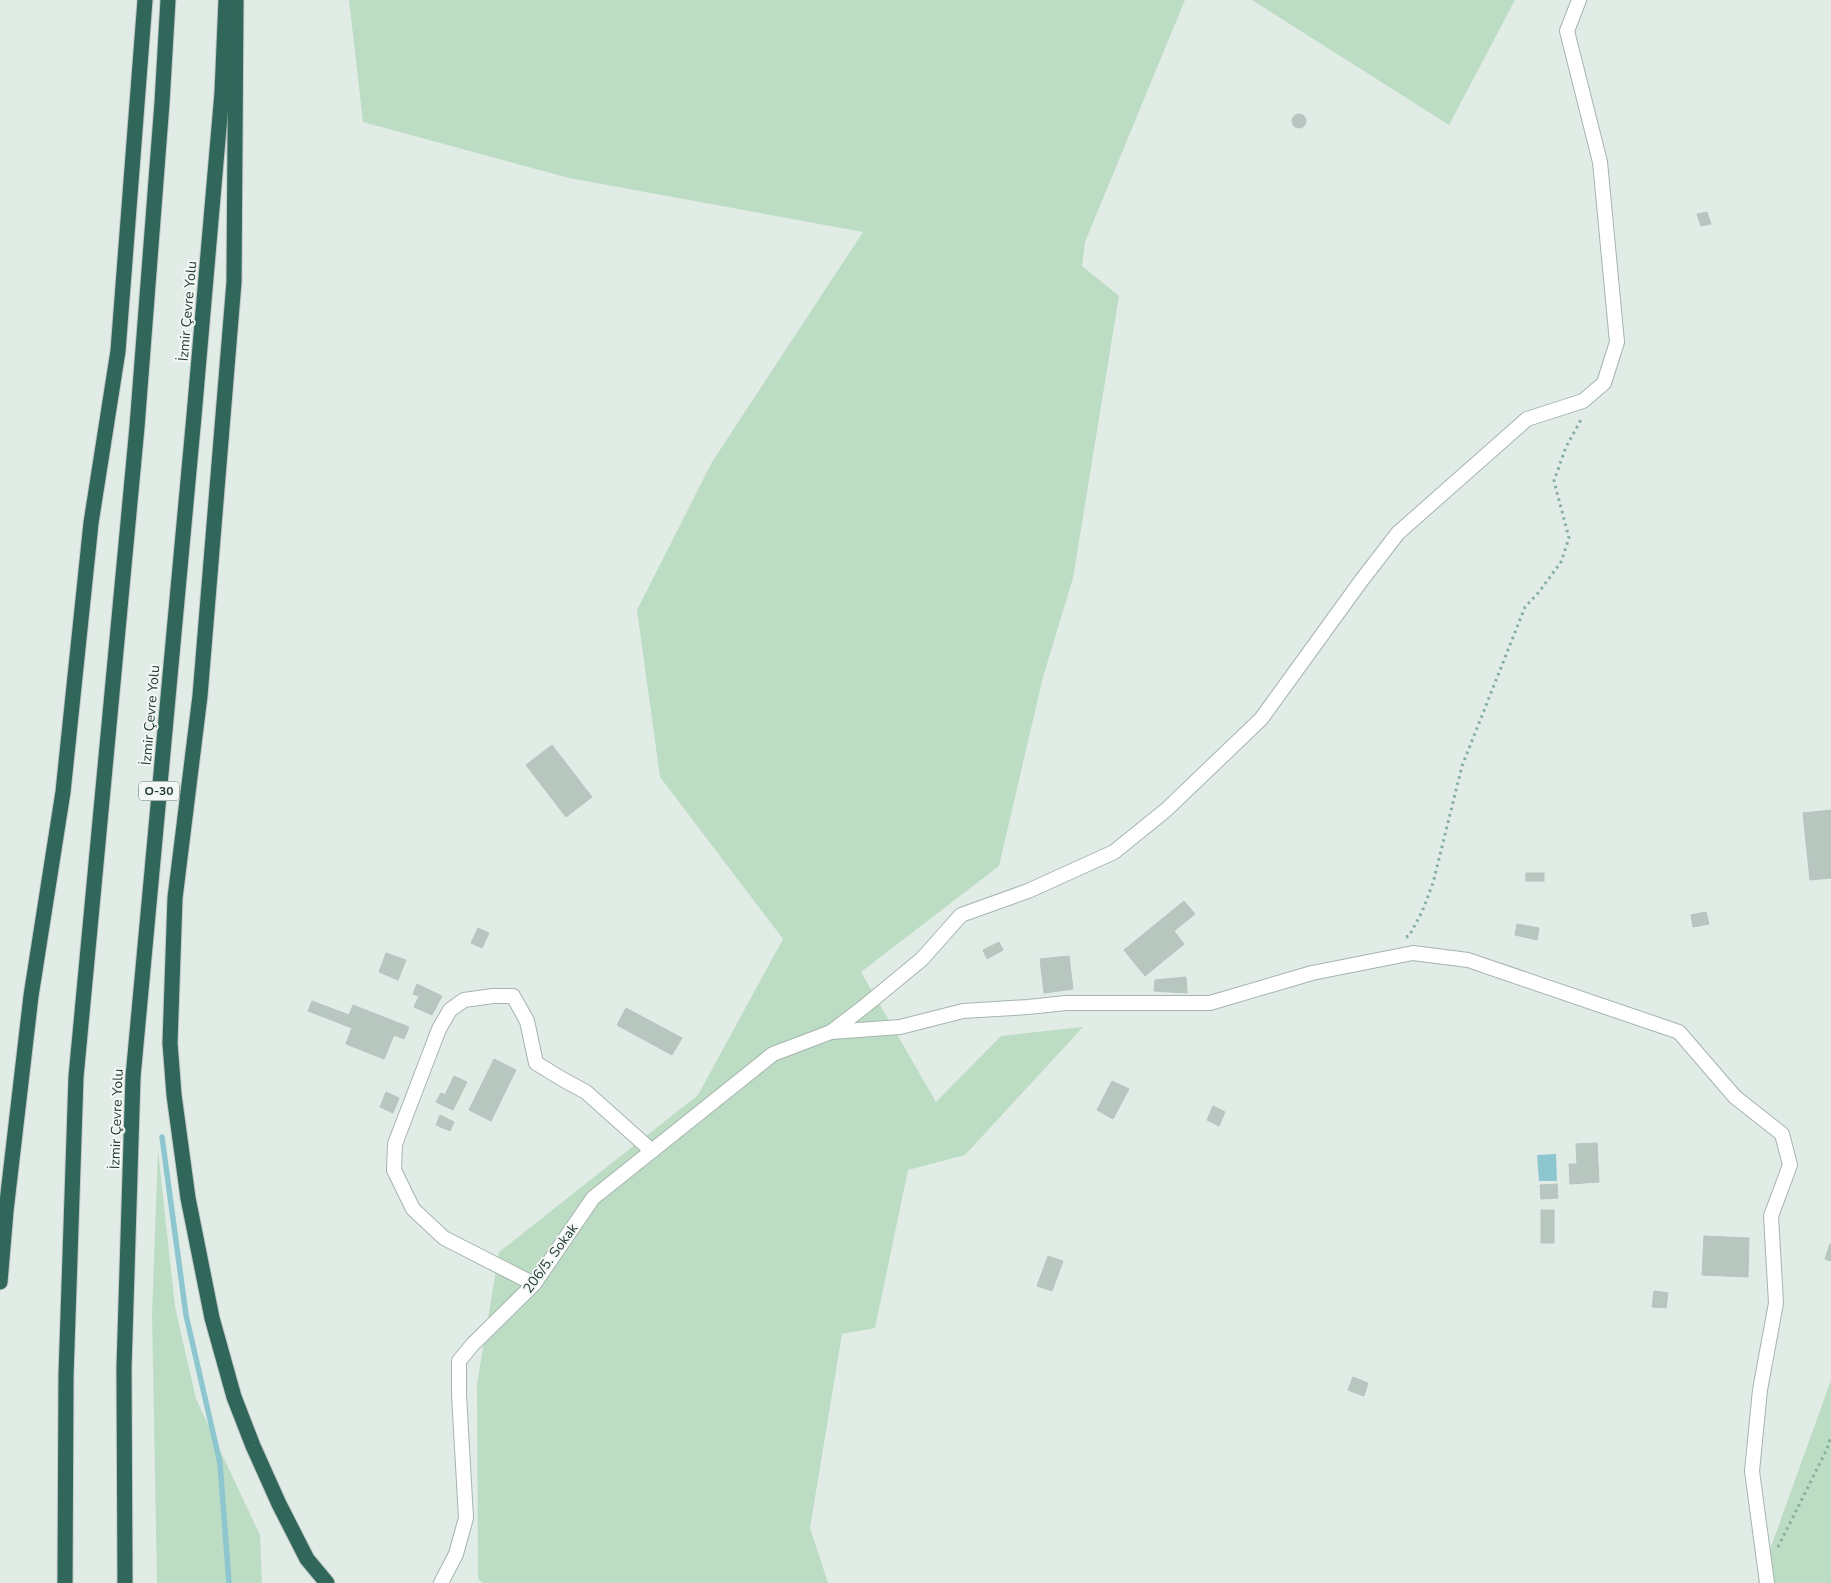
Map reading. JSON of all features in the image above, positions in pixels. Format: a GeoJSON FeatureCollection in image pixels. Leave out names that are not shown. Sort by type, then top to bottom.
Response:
{"type":"FeatureCollection","features":[{"type":"Feature","properties":{"kind":"highway"},"geometry":{"type":"LineString","coordinates":[[0,1282],[6,1212],[31,996],[63,792],[91,524],[118,351],[145,0]]}},
{"type":"Feature","properties":{"kind":"highway"},"geometry":{"type":"LineString","coordinates":[[65,1583],[66,1376],[76,1077],[138,427],[168,0]]}},
{"type":"Feature","properties":{"kind":"highway","name":"İzmir Çevre Yolu"},"geometry":{"type":"LineString","coordinates":[[125,1583],[124,1368],[133,1077],[222,93],[226,0]]}},
{"type":"Feature","properties":{"kind":"highway"},"geometry":{"type":"LineString","coordinates":[[236,0],[234,282],[203,659],[175,898],[170,1043],[174,1095],[188,1198],[212,1318],[234,1397],[279,1504],[307,1559],[327,1583]]}},
{"type":"Feature","properties":{"kind":"street"},"geometry":{"type":"LineString","coordinates":[[830,1032],[922,959],[961,915],[1028,891],[1114,852],[1166,810],[1261,719],[1398,533],[1527,419],[1583,401],[1604,383],[1618,342],[1600,162],[1567,30],[1579,0]]}},
{"type":"Feature","properties":{"kind":"street"},"geometry":{"type":"LineString","coordinates":[[830,1032],[900,1027],[963,1011],[1028,1008],[1066,1003],[1210,1003],[1312,973],[1413,953],[1468,960],[1678,1032],[1735,1097],[1782,1134],[1790,1165],[1771,1216],[1776,1303],[1760,1390],[1752,1471],[1767,1576]]}},
{"type":"Feature","properties":{"kind":"street"},"geometry":{"type":"LineString","coordinates":[[534,1284],[444,1238],[414,1210],[394,1170],[395,1144],[439,1029],[450,1010],[464,1000],[493,996],[513,996],[527,1022],[536,1063],[586,1092],[652,1151]]}},
{"type":"Feature","properties":{"kind":"street","name":"206/5. Sokak"},"geometry":{"type":"LineString","coordinates":[[440,1583],[456,1554],[466,1518],[459,1396],[459,1361],[473,1344],[534,1284],[593,1198],[773,1054],[830,1032]]}},
{"type":"Feature","properties":{"kind":"path"},"geometry":{"type":"LineString","coordinates":[[1401,940],[1409,936],[1422,912],[1434,883],[1462,766],[1524,607],[1539,592],[1561,562],[1569,538],[1554,482],[1566,447],[1584,414]]}},
{"type":"Feature","properties":{"kind":"path"},"geometry":{"type":"LineString","coordinates":[[1767,1576],[1831,1437]]}},
{"type":"Feature","properties":{"kind":"green space"},"geometry":{"type":"Polygon","coordinates":[[[349,0],[1185,0],[1085,242],[1082,266],[1119,296],[1073,578],[1043,677],[999,866],[861,972],[936,1102],[1001,1036],[1083,1027],[965,1155],[908,1170],[875,1328],[842,1334],[810,1528],[828,1583],[483,1583],[478,1579],[477,1384],[499,1252],[698,1095],[783,939],[660,777],[637,610],[712,462],[863,232],[569,178],[363,122],[349,0]]]}},
{"type":"Feature","properties":{"kind":"green space"},"geometry":{"type":"Polygon","coordinates":[[[1252,0],[1515,0],[1449,125],[1252,0]]]}},
{"type":"Feature","properties":{"kind":"green space"},"geometry":{"type":"Polygon","coordinates":[[[158,1150],[175,1307],[196,1399],[260,1535],[262,1583],[157,1583],[152,1314],[158,1150]]]}},
{"type":"Feature","properties":{"kind":"green space"},"geometry":{"type":"Polygon","coordinates":[[[1831,1380],[1831,1583],[1758,1583],[1831,1380]]]}},
{"type":"Feature","properties":{"kind":"water"},"geometry":{"type":"Polygon","coordinates":[[[1556,1154],[1557,1181],[1539,1181],[1537,1155],[1556,1154]]]}},
{"type":"Feature","properties":{"kind":"building"},"geometry":{"type":"Polygon","coordinates":[[[1299,114],[1304,116],[1306,121],[1304,126],[1299,128],[1294,126],[1292,121],[1294,116],[1299,114]]]}},
{"type":"Feature","properties":{"kind":"building"},"geometry":{"type":"Polygon","coordinates":[[[1707,212],[1711,224],[1701,226],[1697,214],[1707,212]]]}},
{"type":"Feature","properties":{"kind":"building"},"geometry":{"type":"Polygon","coordinates":[[[552,745],[592,797],[566,817],[526,765],[552,745]]]}},
{"type":"Feature","properties":{"kind":"building"},"geometry":{"type":"Polygon","coordinates":[[[1831,810],[1831,878],[1810,880],[1803,813],[1831,810]]]}},
{"type":"Feature","properties":{"kind":"building"},"geometry":{"type":"Polygon","coordinates":[[[1526,873],[1544,873],[1544,881],[1526,881],[1526,873]]]}},
{"type":"Feature","properties":{"kind":"building"},"geometry":{"type":"Polygon","coordinates":[[[1184,901],[1195,914],[1174,931],[1184,944],[1145,976],[1124,950],[1184,901]]]}},
{"type":"Feature","properties":{"kind":"building"},"geometry":{"type":"Polygon","coordinates":[[[1706,912],[1709,924],[1693,927],[1691,915],[1706,912]]]}},
{"type":"Feature","properties":{"kind":"building"},"geometry":{"type":"Polygon","coordinates":[[[1517,924],[1539,928],[1537,940],[1515,935],[1517,924]]]}},
{"type":"Feature","properties":{"kind":"building"},"geometry":{"type":"Polygon","coordinates":[[[478,928],[489,933],[482,948],[471,943],[478,928]]]}},
{"type":"Feature","properties":{"kind":"building"},"geometry":{"type":"Polygon","coordinates":[[[999,942],[1003,950],[987,959],[983,950],[999,942]]]}},
{"type":"Feature","properties":{"kind":"building"},"geometry":{"type":"Polygon","coordinates":[[[386,953],[406,960],[398,980],[379,972],[386,953]]]}},
{"type":"Feature","properties":{"kind":"building"},"geometry":{"type":"Polygon","coordinates":[[[1069,956],[1073,989],[1044,993],[1040,959],[1069,956]]]}},
{"type":"Feature","properties":{"kind":"building"},"geometry":{"type":"Polygon","coordinates":[[[1186,977],[1187,993],[1154,991],[1155,980],[1186,977]]]}},
{"type":"Feature","properties":{"kind":"building"},"geometry":{"type":"Polygon","coordinates":[[[417,984],[442,996],[432,1015],[414,1007],[419,996],[413,994],[417,984]]]}},
{"type":"Feature","properties":{"kind":"building"},"geometry":{"type":"Polygon","coordinates":[[[312,1001],[349,1015],[353,1005],[409,1027],[404,1039],[394,1035],[384,1059],[346,1044],[352,1028],[308,1011],[312,1001]]]}},
{"type":"Feature","properties":{"kind":"building"},"geometry":{"type":"Polygon","coordinates":[[[626,1008],[682,1038],[672,1055],[617,1025],[626,1008]]]}},
{"type":"Feature","properties":{"kind":"building"},"geometry":{"type":"Polygon","coordinates":[[[494,1059],[516,1070],[491,1121],[469,1110],[494,1059]]]}},
{"type":"Feature","properties":{"kind":"building"},"geometry":{"type":"Polygon","coordinates":[[[454,1076],[467,1082],[453,1110],[436,1102],[441,1093],[445,1095],[454,1076]]]}},
{"type":"Feature","properties":{"kind":"building"},"geometry":{"type":"Polygon","coordinates":[[[1112,1081],[1129,1089],[1113,1119],[1097,1110],[1112,1081]]]}},
{"type":"Feature","properties":{"kind":"building"},"geometry":{"type":"Polygon","coordinates":[[[386,1092],[399,1098],[393,1113],[380,1107],[386,1092]]]}},
{"type":"Feature","properties":{"kind":"building"},"geometry":{"type":"Polygon","coordinates":[[[1213,1106],[1225,1112],[1219,1126],[1207,1120],[1213,1106]]]}},
{"type":"Feature","properties":{"kind":"building"},"geometry":{"type":"Polygon","coordinates":[[[440,1115],[454,1122],[450,1131],[436,1125],[440,1115]]]}},
{"type":"Feature","properties":{"kind":"building"},"geometry":{"type":"Polygon","coordinates":[[[1597,1143],[1599,1182],[1570,1184],[1569,1164],[1577,1164],[1576,1144],[1597,1143]]]}},
{"type":"Feature","properties":{"kind":"building"},"geometry":{"type":"Polygon","coordinates":[[[1557,1184],[1558,1198],[1541,1199],[1540,1185],[1557,1184]]]}},
{"type":"Feature","properties":{"kind":"building"},"geometry":{"type":"Polygon","coordinates":[[[1541,1210],[1554,1210],[1554,1243],[1541,1243],[1541,1210]]]}},
{"type":"Feature","properties":{"kind":"building"},"geometry":{"type":"Polygon","coordinates":[[[1704,1236],[1749,1238],[1748,1277],[1702,1275],[1704,1236]]]}},
{"type":"Feature","properties":{"kind":"building"},"geometry":{"type":"Polygon","coordinates":[[[1831,1244],[1831,1261],[1825,1259],[1831,1244]]]}},
{"type":"Feature","properties":{"kind":"building"},"geometry":{"type":"Polygon","coordinates":[[[1048,1256],[1063,1261],[1052,1291],[1037,1286],[1048,1256]]]}},
{"type":"Feature","properties":{"kind":"building"},"geometry":{"type":"Polygon","coordinates":[[[1654,1291],[1668,1293],[1666,1308],[1652,1307],[1654,1291]]]}},
{"type":"Feature","properties":{"kind":"building"},"geometry":{"type":"Polygon","coordinates":[[[1353,1377],[1368,1383],[1364,1396],[1348,1390],[1353,1377]]]}},
{"type":"Feature","properties":{"kind":"waterway"},"geometry":{"type":"LineString","coordinates":[[162,1137],[186,1315],[220,1463],[229,1583]]}}]}
